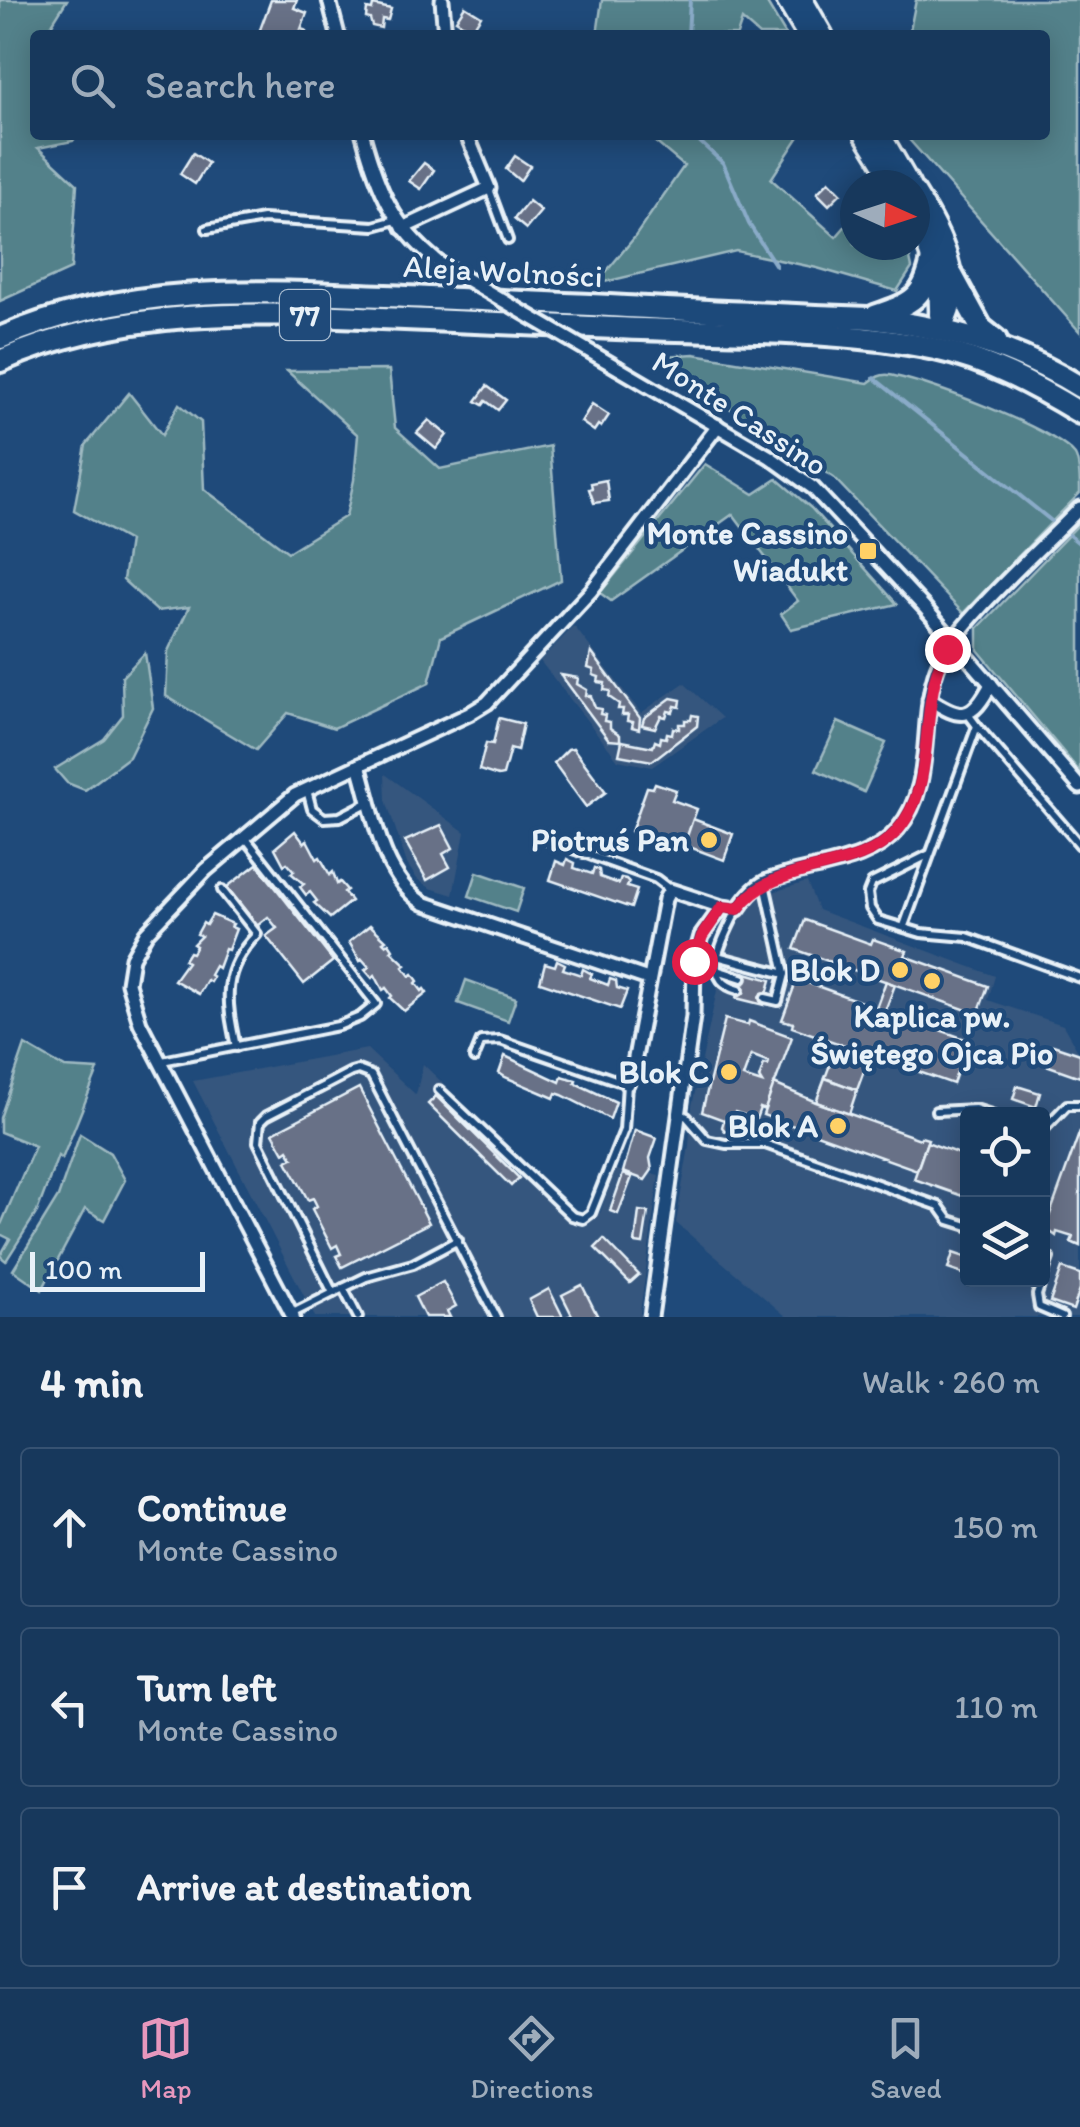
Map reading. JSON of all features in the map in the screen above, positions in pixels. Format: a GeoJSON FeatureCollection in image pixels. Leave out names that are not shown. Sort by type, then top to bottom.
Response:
{"type":"FeatureCollection","features":[{"type":"Feature","properties":{"kind":"highway"},"geometry":{"type":"LineString","coordinates":[[868,318],[915,300],[923,290],[932,259]]}},
{"type":"Feature","properties":{"kind":"highway"},"geometry":{"type":"LineString","coordinates":[[952,275],[982,328],[1006,348]]}},
{"type":"Feature","properties":{"kind":"highway","name":"Aleja Wolności"},"geometry":{"type":"LineString","coordinates":[[0,338],[93,308],[179,294],[234,291],[868,318],[940,339]]}},
{"type":"Feature","properties":{"kind":"highway","name":"Aleja Wolności"},"geometry":{"type":"LineString","coordinates":[[0,361],[72,336],[139,320],[245,313],[940,339],[1006,348]]}},
{"type":"Feature","properties":{"kind":"highway","name":"77"},"geometry":{"type":"LineString","coordinates":[[940,339],[1080,413]]}},
{"type":"Feature","properties":{"kind":"highway","name":"77"},"geometry":{"type":"LineString","coordinates":[[1006,348],[1080,387]]}},
{"type":"Feature","properties":{"kind":"main road"},"geometry":{"type":"LineString","coordinates":[[786,0],[804,30]]}},
{"type":"Feature","properties":{"kind":"main road"},"geometry":{"type":"LineString","coordinates":[[803,0],[820,30]]}},
{"type":"Feature","properties":{"kind":"main road"},"geometry":{"type":"LineString","coordinates":[[869,140],[887,170]]}},
{"type":"Feature","properties":{"kind":"main road"},"geometry":{"type":"LineString","coordinates":[[884,140],[901,170]]}},
{"type":"Feature","properties":{"kind":"main road"},"geometry":{"type":"LineString","coordinates":[[930,220],[947,252],[952,275],[952,305],[940,339]]}},
{"type":"Feature","properties":{"kind":"main road"},"geometry":{"type":"LineString","coordinates":[[930,254],[940,294],[940,339]]}},
{"type":"Feature","properties":{"kind":"street"},"geometry":{"type":"LineString","coordinates":[[330,0],[337,30]]}},
{"type":"Feature","properties":{"kind":"street"},"geometry":{"type":"LineString","coordinates":[[442,0],[445,30]]}},
{"type":"Feature","properties":{"kind":"street"},"geometry":{"type":"LineString","coordinates":[[365,140],[376,182],[400,224],[488,188],[470,140]]}},
{"type":"Feature","properties":{"kind":"street","name":"Monte Cassino"},"geometry":{"type":"LineString","coordinates":[[400,224],[438,263],[770,456],[813,488],[953,639],[1080,787]]}},
{"type":"Feature","properties":{"kind":"street"},"geometry":{"type":"LineString","coordinates":[[292,1315],[140,1023],[128,983],[132,958],[158,920],[276,808],[307,788],[487,702],[591,591],[718,426]]}},
{"type":"Feature","properties":{"kind":"street"},"geometry":{"type":"LineString","coordinates":[[627,1084],[670,890],[738,909],[765,882],[875,848],[896,832],[917,798],[929,698],[938,666],[953,639],[1080,508]]}},
{"type":"Feature","properties":{"kind":"street"},"geometry":{"type":"LineString","coordinates":[[929,698],[952,714],[968,714],[982,702],[991,684]]}},
{"type":"Feature","properties":{"kind":"street"},"geometry":{"type":"LineString","coordinates":[[358,766],[391,866],[413,896],[423,903],[648,979]]}},
{"type":"Feature","properties":{"kind":"street"},"geometry":{"type":"LineString","coordinates":[[651,1317],[693,1016],[694,961],[702,936],[722,907]]}},
{"type":"Feature","properties":{"kind":"lane"},"geometry":{"type":"LineString","coordinates":[[488,188],[508,240]]}},
{"type":"Feature","properties":{"kind":"lane"},"geometry":{"type":"LineString","coordinates":[[207,229],[263,219],[400,224]]}},
{"type":"Feature","properties":{"kind":"lane"},"geometry":{"type":"LineString","coordinates":[[968,714],[1080,845]]}},
{"type":"Feature","properties":{"kind":"lane"},"geometry":{"type":"LineString","coordinates":[[904,926],[977,726]]}},
{"type":"Feature","properties":{"kind":"lane"},"geometry":{"type":"LineString","coordinates":[[307,788],[312,810],[324,818],[340,817],[369,802]]}},
{"type":"Feature","properties":{"kind":"lane"},"geometry":{"type":"LineString","coordinates":[[162,1062],[338,1026],[360,1017],[376,1004],[244,835]]}},
{"type":"Feature","properties":{"kind":"lane"},"geometry":{"type":"LineString","coordinates":[[539,838],[656,878],[670,890]]}},
{"type":"Feature","properties":{"kind":"lane"},"geometry":{"type":"LineString","coordinates":[[930,854],[872,883],[868,893],[870,908],[878,920],[921,933],[967,937],[1080,978]]}},
{"type":"Feature","properties":{"kind":"lane"},"geometry":{"type":"LineString","coordinates":[[765,882],[786,974],[778,1001],[765,998]]}},
{"type":"Feature","properties":{"kind":"lane"},"geometry":{"type":"LineString","coordinates":[[222,890],[257,934],[237,959],[230,977],[229,1012],[236,1047]]}},
{"type":"Feature","properties":{"kind":"lane"},"geometry":{"type":"LineString","coordinates":[[738,909],[717,956],[716,970],[729,988],[739,990]]}},
{"type":"Feature","properties":{"kind":"lane"},"geometry":{"type":"LineString","coordinates":[[717,956],[786,974]]}},
{"type":"Feature","properties":{"kind":"lane"},"geometry":{"type":"LineString","coordinates":[[716,970],[742,978]]}},
{"type":"Feature","properties":{"kind":"lane"},"geometry":{"type":"LineString","coordinates":[[768,985],[782,988]]}},
{"type":"Feature","properties":{"kind":"lane"},"geometry":{"type":"LineString","coordinates":[[439,1090],[572,1216],[583,1219],[594,1208],[624,1130],[627,1084],[500,1040],[481,1041],[474,1058]]}},
{"type":"Feature","properties":{"kind":"lane"},"geometry":{"type":"LineString","coordinates":[[333,1293],[258,1142],[258,1132],[266,1116],[358,1070],[371,1075],[496,1317]]}},
{"type":"Feature","properties":{"kind":"lane"},"geometry":{"type":"LineString","coordinates":[[1050,1123],[1067,1106],[1080,1105]]}},
{"type":"Feature","properties":{"kind":"lane"},"geometry":{"type":"LineString","coordinates":[[936,1111],[960,1110]]}},
{"type":"Feature","properties":{"kind":"lane"},"geometry":{"type":"LineString","coordinates":[[678,1113],[687,1117],[708,1140],[765,1144],[939,1206],[949,1220],[960,1223]]}},
{"type":"Feature","properties":{"kind":"lane"},"geometry":{"type":"LineString","coordinates":[[292,1315],[366,1277],[412,1264],[458,1240]]}},
{"type":"Feature","properties":{"kind":"lane"},"geometry":{"type":"LineString","coordinates":[[1040,1287],[1039,1307],[1062,1317]]}},
{"type":"Feature","properties":{"kind":"lane"},"geometry":{"type":"LineString","coordinates":[[343,1288],[358,1317]]}},
{"type":"Feature","properties":{"kind":"shaded area"},"geometry":{"type":"Polygon","coordinates":[[[574,626],[641,713],[684,683],[722,718],[652,767],[618,760],[540,661],[574,626]]]}},
{"type":"Feature","properties":{"kind":"shaded area"},"geometry":{"type":"Polygon","coordinates":[[[385,774],[465,832],[453,895],[430,888],[417,879],[407,864],[386,800],[385,774]]]}},
{"type":"Feature","properties":{"kind":"shaded area"},"geometry":{"type":"Polygon","coordinates":[[[807,882],[818,910],[995,976],[988,1000],[1063,1025],[1080,1055],[1080,1317],[787,1317],[676,1223],[692,1106],[727,944],[752,898],[807,882]]]}},
{"type":"Feature","properties":{"kind":"shaded area"},"geometry":{"type":"Polygon","coordinates":[[[367,1049],[416,1095],[423,1064],[577,1214],[584,1215],[588,1204],[600,1213],[615,1169],[645,1180],[651,1173],[659,1175],[640,1313],[643,1317],[315,1317],[193,1081],[367,1049]]]}},
{"type":"Feature","properties":{"kind":"green space"},"geometry":{"type":"Polygon","coordinates":[[[0,0],[67,0],[48,30],[30,30],[30,140],[74,140],[38,148],[77,184],[71,269],[0,301],[0,0]]]}},
{"type":"Feature","properties":{"kind":"green space"},"geometry":{"type":"Polygon","coordinates":[[[602,0],[765,0],[783,30],[753,30],[742,20],[739,30],[598,30],[602,0]]]}},
{"type":"Feature","properties":{"kind":"green space"},"geometry":{"type":"Polygon","coordinates":[[[916,0],[1080,0],[1080,332],[909,140],[1050,140],[1050,30],[910,30],[916,0]]]}},
{"type":"Feature","properties":{"kind":"green space"},"geometry":{"type":"Polygon","coordinates":[[[653,140],[797,140],[771,179],[836,237],[840,232],[840,260],[910,260],[912,268],[897,291],[817,268],[736,251],[596,284],[684,166],[653,140]]]}},
{"type":"Feature","properties":{"kind":"green space"},"geometry":{"type":"Polygon","coordinates":[[[694,354],[868,383],[889,375],[958,396],[1062,444],[1077,459],[1080,493],[963,613],[834,478],[662,363],[666,356],[694,354]]]}},
{"type":"Feature","properties":{"kind":"green space"},"geometry":{"type":"Polygon","coordinates":[[[389,370],[395,428],[440,469],[550,446],[561,580],[441,637],[429,683],[334,728],[288,713],[256,750],[166,696],[168,651],[189,607],[157,611],[123,580],[129,541],[74,510],[86,445],[129,393],[162,435],[179,404],[201,422],[204,489],[288,552],[346,516],[358,435],[287,371],[389,370]]]}},
{"type":"Feature","properties":{"kind":"green space"},"geometry":{"type":"Polygon","coordinates":[[[705,464],[754,494],[777,479],[811,508],[897,604],[791,629],[781,614],[798,601],[733,514],[611,601],[600,593],[705,464]]]}},
{"type":"Feature","properties":{"kind":"green space"},"geometry":{"type":"Polygon","coordinates":[[[1080,523],[1080,772],[978,650],[978,628],[1080,523]]]}},
{"type":"Feature","properties":{"kind":"green space"},"geometry":{"type":"Polygon","coordinates":[[[145,653],[153,708],[129,757],[85,790],[67,783],[55,769],[104,739],[123,715],[122,677],[145,653]]]}},
{"type":"Feature","properties":{"kind":"green space"},"geometry":{"type":"Polygon","coordinates":[[[838,722],[886,743],[864,792],[816,770],[838,722]]]}},
{"type":"Feature","properties":{"kind":"green space"},"geometry":{"type":"Polygon","coordinates":[[[477,872],[524,888],[516,912],[469,896],[477,872]]]}},
{"type":"Feature","properties":{"kind":"green space"},"geometry":{"type":"Polygon","coordinates":[[[466,980],[516,998],[508,1021],[458,1003],[466,980]]]}},
{"type":"Feature","properties":{"kind":"green space"},"geometry":{"type":"Polygon","coordinates":[[[25,1045],[65,1068],[98,1070],[37,1212],[6,1261],[0,1256],[10,1239],[0,1234],[0,1227],[35,1146],[0,1132],[0,1118],[25,1045]]]}},
{"type":"Feature","properties":{"kind":"green space"},"geometry":{"type":"Polygon","coordinates":[[[80,1134],[110,1153],[125,1180],[104,1220],[85,1209],[42,1290],[13,1270],[58,1197],[80,1134]]]}},
{"type":"Feature","properties":{"kind":"building"},"geometry":{"type":"Polygon","coordinates":[[[271,0],[297,0],[294,8],[307,13],[301,29],[304,30],[260,30],[271,0]]]}},
{"type":"Feature","properties":{"kind":"building"},"geometry":{"type":"Polygon","coordinates":[[[373,5],[391,9],[388,20],[382,19],[381,28],[372,26],[366,18],[367,9],[372,10],[373,5]]]}},
{"type":"Feature","properties":{"kind":"building"},"geometry":{"type":"Polygon","coordinates":[[[465,6],[481,16],[472,30],[456,20],[465,6]]]}},
{"type":"Feature","properties":{"kind":"building"},"geometry":{"type":"Polygon","coordinates":[[[193,153],[208,163],[195,184],[180,174],[193,153]]]}},
{"type":"Feature","properties":{"kind":"building"},"geometry":{"type":"Polygon","coordinates":[[[515,156],[530,166],[520,181],[506,169],[515,156]]]}},
{"type":"Feature","properties":{"kind":"building"},"geometry":{"type":"Polygon","coordinates":[[[424,163],[434,170],[421,189],[409,181],[424,163]]]}},
{"type":"Feature","properties":{"kind":"building"},"geometry":{"type":"Polygon","coordinates":[[[829,181],[840,194],[829,205],[817,193],[829,181]]]}},
{"type":"Feature","properties":{"kind":"building"},"geometry":{"type":"Polygon","coordinates":[[[529,201],[541,211],[526,229],[514,219],[529,201]]]}},
{"type":"Feature","properties":{"kind":"building"},"geometry":{"type":"Polygon","coordinates":[[[487,386],[506,400],[498,410],[486,401],[483,405],[476,401],[487,386]]]}},
{"type":"Feature","properties":{"kind":"building"},"geometry":{"type":"Polygon","coordinates":[[[592,404],[609,415],[594,431],[581,422],[592,404]]]}},
{"type":"Feature","properties":{"kind":"building"},"geometry":{"type":"Polygon","coordinates":[[[429,420],[447,435],[436,449],[417,433],[429,420]]]}},
{"type":"Feature","properties":{"kind":"building"},"geometry":{"type":"Polygon","coordinates":[[[606,480],[609,501],[594,503],[591,483],[606,480]]]}},
{"type":"Feature","properties":{"kind":"building"},"geometry":{"type":"Polygon","coordinates":[[[591,652],[640,718],[639,729],[632,727],[628,715],[622,715],[623,709],[618,709],[619,704],[609,697],[610,691],[604,690],[605,683],[598,682],[594,670],[588,668],[591,652]]]}},
{"type":"Feature","properties":{"kind":"building"},"geometry":{"type":"Polygon","coordinates":[[[561,675],[578,678],[577,684],[587,690],[586,696],[591,696],[595,708],[601,709],[604,721],[610,722],[620,741],[609,740],[561,675]]]}},
{"type":"Feature","properties":{"kind":"building"},"geometry":{"type":"Polygon","coordinates":[[[671,698],[681,700],[680,707],[668,711],[666,717],[661,716],[655,728],[642,725],[644,718],[671,698]]]}},
{"type":"Feature","properties":{"kind":"building"},"geometry":{"type":"Polygon","coordinates":[[[692,715],[698,716],[697,726],[652,761],[619,755],[622,741],[653,747],[655,741],[660,743],[661,737],[672,734],[673,728],[679,729],[679,724],[691,720],[692,715]]]}},
{"type":"Feature","properties":{"kind":"building"},"geometry":{"type":"Polygon","coordinates":[[[499,718],[523,724],[517,751],[510,749],[503,775],[498,776],[479,770],[486,743],[493,744],[499,718]]]}},
{"type":"Feature","properties":{"kind":"building"},"geometry":{"type":"Polygon","coordinates":[[[573,748],[606,792],[586,807],[554,763],[573,748]]]}},
{"type":"Feature","properties":{"kind":"building"},"geometry":{"type":"Polygon","coordinates":[[[655,783],[676,790],[672,800],[697,809],[684,845],[653,834],[651,839],[631,832],[647,787],[653,788],[655,783]]]}},
{"type":"Feature","properties":{"kind":"building","name":"Piotruś Pan"},"geometry":{"type":"Polygon","coordinates":[[[693,819],[733,834],[724,860],[684,845],[693,819]]]}},
{"type":"Feature","properties":{"kind":"building"},"geometry":{"type":"Polygon","coordinates":[[[441,825],[453,848],[443,854],[450,867],[427,880],[405,841],[441,825]]]}},
{"type":"Feature","properties":{"kind":"building"},"geometry":{"type":"Polygon","coordinates":[[[295,831],[304,843],[307,840],[330,875],[333,872],[337,884],[340,882],[347,890],[344,892],[351,901],[330,918],[314,903],[317,901],[310,892],[306,895],[300,887],[304,884],[291,873],[294,871],[287,863],[284,865],[275,848],[295,831]]]}},
{"type":"Feature","properties":{"kind":"building"},"geometry":{"type":"Polygon","coordinates":[[[567,859],[575,863],[574,868],[592,874],[594,868],[599,870],[600,877],[619,884],[621,878],[626,879],[627,887],[637,890],[631,908],[550,880],[556,861],[565,865],[567,859]]]}},
{"type":"Feature","properties":{"kind":"building"},"geometry":{"type":"Polygon","coordinates":[[[257,864],[333,961],[304,984],[266,936],[277,928],[268,917],[257,926],[227,887],[257,864]]]}},
{"type":"Feature","properties":{"kind":"building"},"geometry":{"type":"Polygon","coordinates":[[[212,915],[236,929],[218,968],[215,966],[210,975],[213,977],[199,994],[174,980],[196,946],[193,944],[201,936],[197,934],[203,923],[206,925],[212,915]]]}},
{"type":"Feature","properties":{"kind":"building","name":"Blok D"},"geometry":{"type":"Polygon","coordinates":[[[805,920],[871,944],[873,939],[907,951],[905,956],[988,986],[978,1014],[794,949],[805,920]]]}},
{"type":"Feature","properties":{"kind":"building"},"geometry":{"type":"Polygon","coordinates":[[[370,925],[427,993],[404,1011],[390,998],[386,988],[383,990],[375,975],[372,978],[365,970],[369,967],[360,961],[349,942],[370,925]]]}},
{"type":"Feature","properties":{"kind":"building"},"geometry":{"type":"Polygon","coordinates":[[[557,960],[565,964],[563,969],[581,975],[583,969],[592,974],[590,978],[608,985],[610,979],[616,981],[617,988],[627,991],[620,1009],[540,982],[545,963],[555,966],[557,960]]]}},
{"type":"Feature","properties":{"kind":"building"},"geometry":{"type":"Polygon","coordinates":[[[743,972],[771,980],[764,1005],[736,998],[743,972]]]}},
{"type":"Feature","properties":{"kind":"building"},"geometry":{"type":"Polygon","coordinates":[[[797,979],[968,1040],[953,1084],[792,1027],[793,1023],[782,1020],[797,979]]]}},
{"type":"Feature","properties":{"kind":"building"},"geometry":{"type":"Polygon","coordinates":[[[886,981],[895,985],[885,1011],[876,1008],[886,981]]]}},
{"type":"Feature","properties":{"kind":"building","name":"Blok C"},"geometry":{"type":"Polygon","coordinates":[[[725,1019],[748,1025],[749,1021],[792,1037],[765,1110],[760,1108],[756,1119],[735,1112],[725,1131],[724,1120],[702,1112],[725,1019]],[[751,1055],[743,1077],[762,1083],[759,1078],[764,1064],[769,1062],[751,1055]]]}},
{"type":"Feature","properties":{"kind":"building"},"geometry":{"type":"Polygon","coordinates":[[[838,1043],[870,1055],[857,1090],[825,1078],[838,1043]]]}},
{"type":"Feature","properties":{"kind":"building"},"geometry":{"type":"Polygon","coordinates":[[[1053,1045],[1080,1054],[1080,1077],[1046,1065],[1053,1045]]]}},
{"type":"Feature","properties":{"kind":"building"},"geometry":{"type":"Polygon","coordinates":[[[505,1056],[560,1082],[562,1076],[576,1080],[575,1083],[616,1102],[610,1119],[562,1095],[556,1093],[554,1098],[505,1077],[499,1073],[505,1056]]]}},
{"type":"Feature","properties":{"kind":"building"},"geometry":{"type":"Polygon","coordinates":[[[825,1078],[857,1090],[849,1114],[816,1102],[825,1078]]]}},
{"type":"Feature","properties":{"kind":"building","name":"Blok A"},"geometry":{"type":"Polygon","coordinates":[[[774,1084],[928,1139],[917,1170],[763,1115],[774,1084]]]}},
{"type":"Feature","properties":{"kind":"building"},"geometry":{"type":"Polygon","coordinates":[[[1017,1086],[1040,1093],[1036,1107],[1013,1099],[1017,1086]]]}},
{"type":"Feature","properties":{"kind":"building"},"geometry":{"type":"Polygon","coordinates":[[[359,1088],[429,1223],[342,1267],[336,1256],[341,1254],[337,1245],[332,1248],[312,1209],[317,1206],[313,1198],[308,1200],[287,1161],[293,1158],[288,1150],[284,1153],[273,1133],[359,1088]]]}},
{"type":"Feature","properties":{"kind":"building"},"geometry":{"type":"Polygon","coordinates":[[[436,1096],[519,1178],[511,1186],[428,1104],[436,1096]]]}},
{"type":"Feature","properties":{"kind":"building"},"geometry":{"type":"Polygon","coordinates":[[[635,1130],[657,1138],[650,1158],[652,1170],[645,1180],[623,1172],[635,1130]]]}},
{"type":"Feature","properties":{"kind":"building"},"geometry":{"type":"Polygon","coordinates":[[[1080,1131],[1080,1246],[1071,1242],[1073,1237],[1050,1232],[1050,1214],[1080,1131]]]}},
{"type":"Feature","properties":{"kind":"building"},"geometry":{"type":"Polygon","coordinates":[[[927,1142],[960,1154],[960,1195],[914,1179],[927,1142]]]}},
{"type":"Feature","properties":{"kind":"building"},"geometry":{"type":"Polygon","coordinates":[[[623,1174],[632,1177],[618,1214],[610,1211],[623,1174]]]}},
{"type":"Feature","properties":{"kind":"building"},"geometry":{"type":"Polygon","coordinates":[[[639,1211],[648,1212],[643,1244],[635,1243],[639,1211]]]}},
{"type":"Feature","properties":{"kind":"building"},"geometry":{"type":"Polygon","coordinates":[[[604,1239],[639,1275],[630,1283],[595,1248],[604,1239]]]}},
{"type":"Feature","properties":{"kind":"building"},"geometry":{"type":"Polygon","coordinates":[[[953,1253],[960,1255],[960,1273],[948,1269],[953,1253]]]}},
{"type":"Feature","properties":{"kind":"building"},"geometry":{"type":"Polygon","coordinates":[[[1062,1268],[1080,1274],[1073,1310],[1050,1302],[1062,1268]]]}},
{"type":"Feature","properties":{"kind":"building"},"geometry":{"type":"Polygon","coordinates":[[[443,1282],[456,1306],[447,1311],[450,1317],[425,1317],[415,1297],[443,1282]]]}},
{"type":"Feature","properties":{"kind":"building"},"geometry":{"type":"Polygon","coordinates":[[[582,1285],[598,1317],[567,1317],[572,1315],[562,1295],[582,1285]]]}},
{"type":"Feature","properties":{"kind":"building"},"geometry":{"type":"Polygon","coordinates":[[[549,1289],[563,1317],[537,1317],[529,1300],[549,1289]]]}},
{"type":"Feature","properties":{"kind":"waterway"},"geometry":{"type":"LineString","coordinates":[[688,30],[690,0]]}},
{"type":"Feature","properties":{"kind":"waterway"},"geometry":{"type":"LineString","coordinates":[[699,140],[723,163],[749,224],[776,266]]}},
{"type":"Feature","properties":{"kind":"waterway"},"geometry":{"type":"LineString","coordinates":[[874,378],[1080,544]]}},
{"type":"Feature","properties":{"kind":"place","name":"Monte Cassino Wiadukt"},"geometry":{"type":"Point","coordinates":[868,551]}},
{"type":"Feature","properties":{"kind":"place","name":"Piotruś Pan"},"geometry":{"type":"Point","coordinates":[709,840]}},
{"type":"Feature","properties":{"kind":"place","name":"Blok D"},"geometry":{"type":"Point","coordinates":[900,970]}},
{"type":"Feature","properties":{"kind":"place","name":"Kaplica pw. Świętego Ojca Pio"},"geometry":{"type":"Point","coordinates":[932,981]}},
{"type":"Feature","properties":{"kind":"place","name":"Blok C"},"geometry":{"type":"Point","coordinates":[729,1072]}},
{"type":"Feature","properties":{"kind":"place","name":"Blok A"},"geometry":{"type":"Point","coordinates":[838,1126]}},
{"type":"Feature","properties":{"kind":"route"},"geometry":{"type":"LineString","coordinates":[[694,961],[702,936],[722,907],[738,909],[765,882],[852,857],[875,848],[896,832],[917,798],[929,698],[947,649]]}}]}
